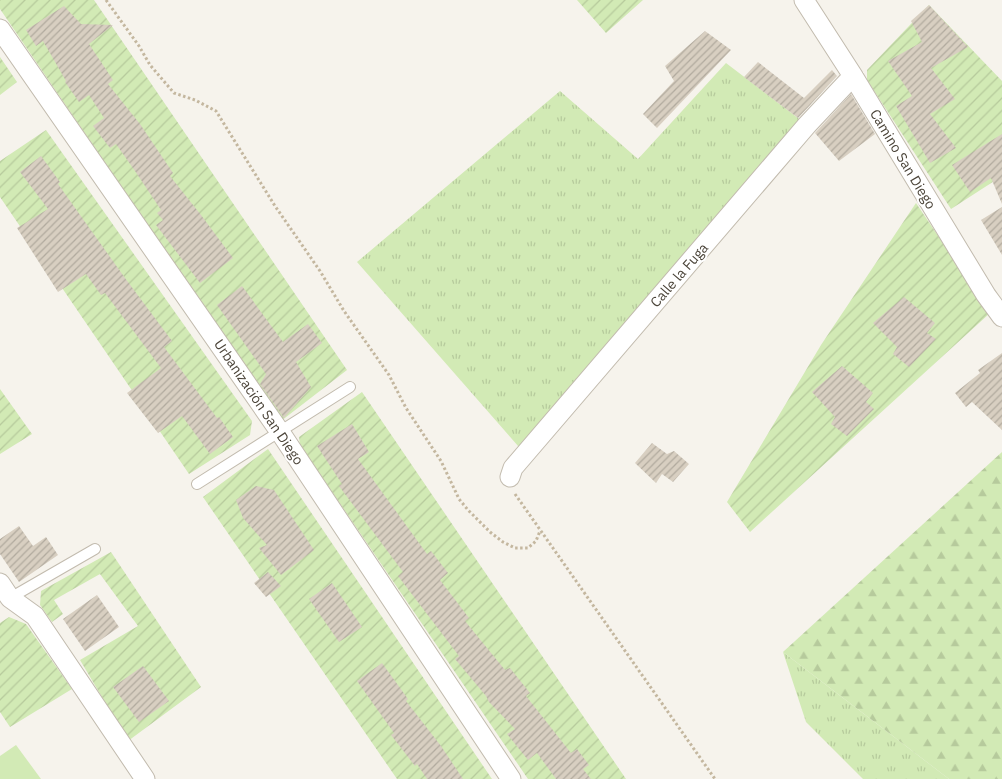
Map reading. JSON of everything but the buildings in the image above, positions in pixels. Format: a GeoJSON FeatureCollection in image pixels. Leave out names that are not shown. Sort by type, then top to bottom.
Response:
{"type":"FeatureCollection","features":[{"type":"Feature","properties":{"kind":"street","name":"Camino San Diego"},"geometry":{"type":"LineString","coordinates":[[804,0],[853,76],[986,295],[1002,317]]}},
{"type":"Feature","properties":{"kind":"street","name":"Urbanización San Diego"},"geometry":{"type":"LineString","coordinates":[[0,30],[280,432],[511,779]]}},
{"type":"Feature","properties":{"kind":"street","name":"Calle la Fuga"},"geometry":{"type":"LineString","coordinates":[[510,477],[519,461],[807,125],[853,76]]}},
{"type":"Feature","properties":{"kind":"street"},"geometry":{"type":"LineString","coordinates":[[4,595],[35,616],[145,779]]}},
{"type":"Feature","properties":{"kind":"lane"},"geometry":{"type":"LineString","coordinates":[[197,484],[350,387]]}},
{"type":"Feature","properties":{"kind":"lane"},"geometry":{"type":"LineString","coordinates":[[4,595],[95,548]]}},
{"type":"Feature","properties":{"kind":"path"},"geometry":{"type":"LineString","coordinates":[[106,0],[139,46],[150,65],[174,93],[195,100],[216,111],[320,271],[348,318],[388,375],[468,510],[490,532],[503,542],[516,548],[528,548],[536,540],[540,531]]}},
{"type":"Feature","properties":{"kind":"path"},"geometry":{"type":"LineString","coordinates":[[510,477],[511,486],[518,499],[714,779]]}},
{"type":"Feature","properties":{"kind":"green space"},"geometry":{"type":"Polygon","coordinates":[[[0,0],[94,0],[347,370],[281,421],[0,9],[0,0]]]}},
{"type":"Feature","properties":{"kind":"green space"},"geometry":{"type":"Polygon","coordinates":[[[577,0],[643,0],[606,33],[577,0]]]}},
{"type":"Feature","properties":{"kind":"green space"},"geometry":{"type":"Polygon","coordinates":[[[929,5],[1002,81],[1002,176],[951,209],[867,80],[867,70],[929,5]]]}},
{"type":"Feature","properties":{"kind":"green space"},"geometry":{"type":"Polygon","coordinates":[[[0,57],[17,82],[0,95],[0,57]]]}},
{"type":"Feature","properties":{"kind":"green space"},"geometry":{"type":"Polygon","coordinates":[[[726,63],[807,125],[525,454],[357,262],[560,91],[638,159],[726,63]]]}},
{"type":"Feature","properties":{"kind":"green space"},"geometry":{"type":"Polygon","coordinates":[[[46,130],[252,421],[250,435],[189,474],[0,197],[0,161],[46,130]]]}},
{"type":"Feature","properties":{"kind":"green space"},"geometry":{"type":"Polygon","coordinates":[[[916,203],[990,313],[750,532],[727,502],[821,345],[916,203]]]}},
{"type":"Feature","properties":{"kind":"green space"},"geometry":{"type":"Polygon","coordinates":[[[0,389],[32,434],[0,454],[0,389]]]}},
{"type":"Feature","properties":{"kind":"green space"},"geometry":{"type":"Polygon","coordinates":[[[362,392],[626,779],[528,779],[300,445],[299,437],[362,392]]]}},
{"type":"Feature","properties":{"kind":"green space"},"geometry":{"type":"Polygon","coordinates":[[[268,449],[492,779],[397,779],[203,497],[268,449]]]}},
{"type":"Feature","properties":{"kind":"green space"},"geometry":{"type":"Polygon","coordinates":[[[1002,452],[1002,779],[949,779],[783,652],[1002,452]]]}},
{"type":"Feature","properties":{"kind":"green space"},"geometry":{"type":"Polygon","coordinates":[[[111,552],[201,687],[128,741],[80,660],[138,626],[100,574],[54,600],[63,614],[52,622],[40,605],[41,591],[111,552]]]}},
{"type":"Feature","properties":{"kind":"green space"},"geometry":{"type":"Polygon","coordinates":[[[9,617],[26,624],[72,689],[10,727],[0,712],[0,623],[9,617]]]}},
{"type":"Feature","properties":{"kind":"green space"},"geometry":{"type":"Polygon","coordinates":[[[783,652],[949,779],[863,779],[806,722],[783,652]]]}},
{"type":"Feature","properties":{"kind":"green space"},"geometry":{"type":"Polygon","coordinates":[[[16,745],[41,779],[0,779],[0,756],[16,745]]]}}]}
